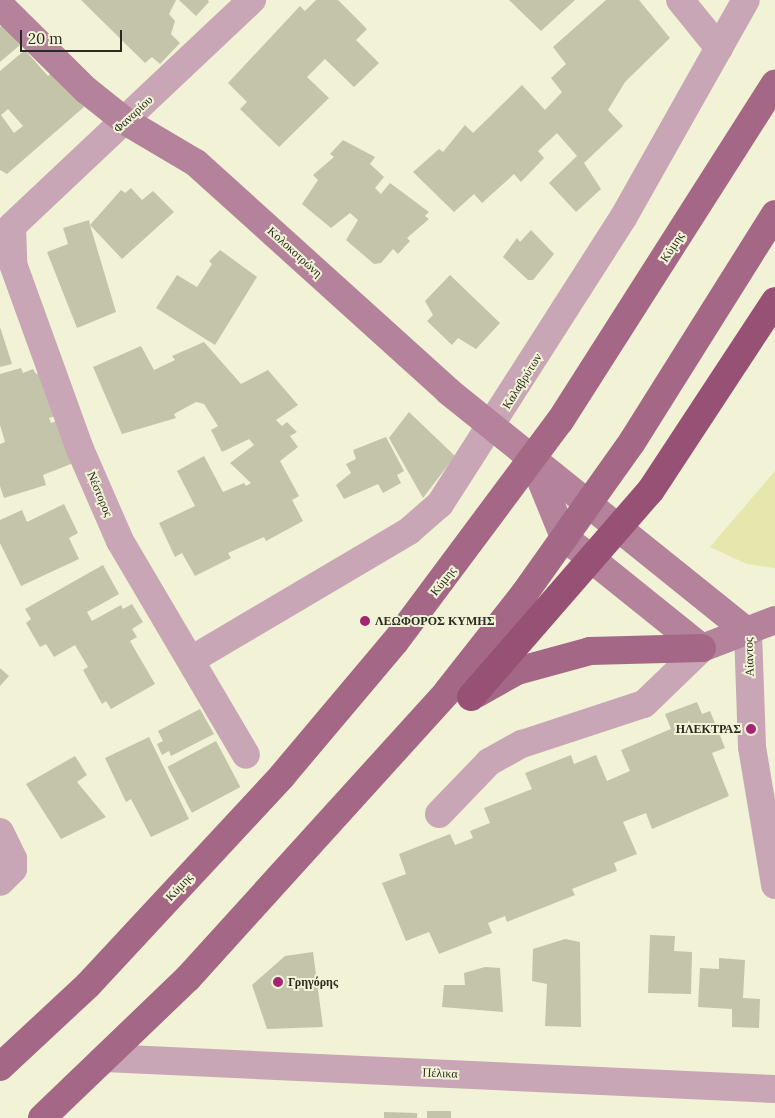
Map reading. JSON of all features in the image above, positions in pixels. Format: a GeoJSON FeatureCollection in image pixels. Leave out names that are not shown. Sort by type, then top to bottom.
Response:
{"type":"FeatureCollection","features":[{"type":"Feature","properties":{"kind":"highway"},"geometry":{"type":"LineString","coordinates":[[471,697],[620,529],[651,490],[775,301]]}},
{"type":"Feature","properties":{"kind":"main road","name":"Κύμης"},"geometry":{"type":"LineString","coordinates":[[0,1067],[88,985],[282,776],[395,642],[502,504],[531,458],[570,404],[775,84]]}},
{"type":"Feature","properties":{"kind":"main road"},"geometry":{"type":"LineString","coordinates":[[42,1118],[188,978],[377,770],[505,620],[589,504],[685,361],[775,214]]}},
{"type":"Feature","properties":{"kind":"main road"},"geometry":{"type":"LineString","coordinates":[[377,770],[471,697],[516,671],[590,651],[702,648]]}},
{"type":"Feature","properties":{"kind":"street"},"geometry":{"type":"LineString","coordinates":[[680,0],[719,48]]}},
{"type":"Feature","properties":{"kind":"street","name":"Καλαβρύτων"},"geometry":{"type":"LineString","coordinates":[[191,660],[408,531],[440,504],[493,426],[623,218],[746,0]]}},
{"type":"Feature","properties":{"kind":"street","name":"Κολοκοτρώνη"},"geometry":{"type":"LineString","coordinates":[[0,5],[86,90],[125,121],[196,163],[493,426],[589,504]]}},
{"type":"Feature","properties":{"kind":"street","name":"Φαναρίου"},"geometry":{"type":"LineString","coordinates":[[6,222],[125,121],[239,5]]}},
{"type":"Feature","properties":{"kind":"street","name":"Νέστορος"},"geometry":{"type":"LineString","coordinates":[[6,222],[13,264],[80,449],[120,541],[246,755]]}},
{"type":"Feature","properties":{"kind":"street"},"geometry":{"type":"LineString","coordinates":[[531,458],[564,537],[702,648]]}},
{"type":"Feature","properties":{"kind":"street","name":"Αίαντος"},"geometry":{"type":"LineString","coordinates":[[589,504],[748,632],[752,747],[771,846],[775,885]]}},
{"type":"Feature","properties":{"kind":"street"},"geometry":{"type":"LineString","coordinates":[[439,814],[489,762],[522,744],[644,704],[702,648],[748,632],[775,620]]}},
{"type":"Feature","properties":{"kind":"street"},"geometry":{"type":"LineString","coordinates":[[0,832],[11,848],[7,875]]}},
{"type":"Feature","properties":{"kind":"street","name":"Πέλικα"},"geometry":{"type":"LineString","coordinates":[[105,1058],[775,1089]]}},
{"type":"Feature","properties":{"kind":"green space"},"geometry":{"type":"Polygon","coordinates":[[[775,471],[775,568],[747,564],[710,547],[775,471]]]}},
{"type":"Feature","properties":{"kind":"building"},"geometry":{"type":"Polygon","coordinates":[[[81,0],[176,0],[169,14],[175,21],[171,34],[180,43],[160,64],[152,57],[145,63],[81,0]]]}},
{"type":"Feature","properties":{"kind":"building"},"geometry":{"type":"Polygon","coordinates":[[[179,0],[208,0],[209,2],[196,16],[179,0]]]}},
{"type":"Feature","properties":{"kind":"building"},"geometry":{"type":"Polygon","coordinates":[[[316,0],[338,0],[367,29],[356,40],[379,63],[354,87],[325,59],[307,77],[329,98],[279,147],[240,109],[247,102],[228,83],[300,6],[305,11],[316,0]]]}},
{"type":"Feature","properties":{"kind":"building"},"geometry":{"type":"Polygon","coordinates":[[[509,0],[575,0],[541,31],[509,0]]]}},
{"type":"Feature","properties":{"kind":"building"},"geometry":{"type":"Polygon","coordinates":[[[606,0],[639,0],[670,38],[625,82],[608,110],[623,126],[584,163],[601,189],[576,212],[549,183],[577,156],[557,133],[538,151],[544,158],[521,182],[514,174],[482,203],[474,194],[454,212],[413,172],[439,149],[443,152],[465,125],[473,133],[522,85],[545,110],[562,92],[551,78],[566,64],[553,47],[606,0]]]}},
{"type":"Feature","properties":{"kind":"building"},"geometry":{"type":"Polygon","coordinates":[[[2,25],[20,45],[0,62],[0,27],[2,25]]]}},
{"type":"Feature","properties":{"kind":"building"},"geometry":{"type":"Polygon","coordinates":[[[25,50],[48,76],[53,71],[84,107],[7,174],[0,170],[0,71],[25,50]],[[8,109],[1,115],[14,133],[23,126],[8,109]]]}},
{"type":"Feature","properties":{"kind":"building"},"geometry":{"type":"Polygon","coordinates":[[[343,140],[375,157],[370,164],[384,177],[375,188],[381,194],[390,183],[429,212],[425,216],[429,219],[407,238],[410,241],[398,254],[393,249],[381,263],[374,264],[346,240],[358,220],[350,213],[331,228],[302,204],[318,180],[313,175],[334,157],[330,154],[343,140]]]}},
{"type":"Feature","properties":{"kind":"building"},"geometry":{"type":"Polygon","coordinates":[[[131,188],[142,200],[153,191],[174,212],[122,259],[90,225],[121,190],[125,193],[131,188]]]}},
{"type":"Feature","properties":{"kind":"building"},"geometry":{"type":"Polygon","coordinates":[[[89,220],[116,312],[77,328],[47,252],[68,244],[63,228],[89,220]]]}},
{"type":"Feature","properties":{"kind":"building"},"geometry":{"type":"Polygon","coordinates":[[[531,230],[554,254],[533,280],[528,280],[503,257],[517,238],[520,242],[531,230]]]}},
{"type":"Feature","properties":{"kind":"building"},"geometry":{"type":"Polygon","coordinates":[[[220,250],[257,277],[215,345],[156,308],[177,275],[197,287],[212,264],[209,261],[220,250]]]}},
{"type":"Feature","properties":{"kind":"building"},"geometry":{"type":"Polygon","coordinates":[[[450,275],[500,323],[476,349],[458,338],[452,345],[427,321],[433,315],[425,301],[450,275]]]}},
{"type":"Feature","properties":{"kind":"building"},"geometry":{"type":"Polygon","coordinates":[[[0,327],[12,364],[0,367],[0,327]]]}},
{"type":"Feature","properties":{"kind":"building"},"geometry":{"type":"Polygon","coordinates":[[[204,342],[241,384],[268,370],[298,405],[276,420],[282,426],[287,422],[297,432],[290,436],[298,447],[280,461],[299,496],[292,500],[303,521],[266,541],[264,537],[228,553],[231,558],[195,576],[182,553],[175,557],[159,523],[195,506],[177,471],[204,456],[223,492],[244,483],[246,486],[251,483],[230,463],[254,445],[249,439],[222,452],[211,430],[218,426],[204,404],[196,402],[174,414],[176,418],[122,434],[93,367],[141,346],[154,370],[175,360],[172,356],[204,342]]]}},
{"type":"Feature","properties":{"kind":"building"},"geometry":{"type":"Polygon","coordinates":[[[21,368],[23,373],[33,369],[36,374],[43,372],[61,414],[49,418],[51,423],[62,419],[81,460],[43,475],[46,485],[4,498],[0,486],[0,444],[5,442],[0,425],[0,374],[21,368]]]}},
{"type":"Feature","properties":{"kind":"building"},"geometry":{"type":"Polygon","coordinates":[[[409,412],[455,456],[423,498],[389,438],[409,412]]]}},
{"type":"Feature","properties":{"kind":"building"},"geometry":{"type":"Polygon","coordinates":[[[386,437],[404,471],[397,475],[401,483],[383,493],[378,484],[344,499],[336,485],[351,473],[346,464],[356,459],[353,450],[386,437]]]}},
{"type":"Feature","properties":{"kind":"building"},"geometry":{"type":"Polygon","coordinates":[[[64,504],[78,533],[69,538],[79,559],[21,586],[0,543],[0,520],[22,510],[27,522],[64,504]]]}},
{"type":"Feature","properties":{"kind":"building"},"geometry":{"type":"Polygon","coordinates":[[[103,565],[119,594],[87,612],[92,621],[121,605],[123,609],[132,604],[143,622],[132,629],[137,637],[130,641],[155,684],[111,709],[106,701],[102,704],[83,670],[88,667],[75,645],[54,657],[46,644],[40,647],[26,623],[31,619],[25,609],[103,565]]]}},
{"type":"Feature","properties":{"kind":"building"},"geometry":{"type":"Polygon","coordinates":[[[0,668],[9,676],[0,686],[0,668]]]}},
{"type":"Feature","properties":{"kind":"building"},"geometry":{"type":"Polygon","coordinates":[[[697,702],[702,714],[710,711],[725,748],[712,753],[729,796],[652,829],[646,813],[623,822],[637,854],[614,863],[617,871],[572,889],[575,895],[507,922],[505,916],[488,923],[492,933],[439,954],[429,932],[406,941],[382,883],[406,874],[399,854],[450,834],[455,845],[473,838],[470,831],[490,823],[484,808],[532,789],[525,773],[571,755],[574,764],[596,755],[607,781],[630,771],[621,750],[671,729],[665,714],[697,702]]]}},
{"type":"Feature","properties":{"kind":"building"},"geometry":{"type":"Polygon","coordinates":[[[200,709],[214,734],[171,756],[169,751],[162,755],[157,744],[163,741],[158,731],[200,709]]]}},
{"type":"Feature","properties":{"kind":"building"},"geometry":{"type":"Polygon","coordinates":[[[149,737],[189,819],[151,837],[131,799],[126,802],[105,758],[149,737]]]}},
{"type":"Feature","properties":{"kind":"building"},"geometry":{"type":"Polygon","coordinates":[[[216,741],[240,787],[192,813],[167,767],[216,741]]]}},
{"type":"Feature","properties":{"kind":"building"},"geometry":{"type":"Polygon","coordinates":[[[75,756],[87,775],[77,782],[106,817],[61,839],[26,784],[75,756]]]}},
{"type":"Feature","properties":{"kind":"building"},"geometry":{"type":"Polygon","coordinates":[[[650,935],[675,936],[674,951],[692,952],[691,994],[648,993],[650,935]]]}},
{"type":"Feature","properties":{"kind":"building"},"geometry":{"type":"Polygon","coordinates":[[[565,939],[580,942],[581,1027],[545,1026],[547,984],[532,981],[533,949],[565,939]]]}},
{"type":"Feature","properties":{"kind":"building"},"geometry":{"type":"Polygon","coordinates":[[[313,952],[323,1027],[267,1029],[252,985],[285,956],[313,952]]]}},
{"type":"Feature","properties":{"kind":"building"},"geometry":{"type":"Polygon","coordinates":[[[719,958],[745,960],[743,998],[760,999],[759,1028],[732,1027],[732,1009],[698,1007],[700,968],[719,969],[719,958]]]}},
{"type":"Feature","properties":{"kind":"building"},"geometry":{"type":"Polygon","coordinates":[[[485,967],[500,968],[503,1012],[442,1007],[444,985],[465,985],[464,973],[485,967]]]}},
{"type":"Feature","properties":{"kind":"building"},"geometry":{"type":"Polygon","coordinates":[[[427,1111],[451,1111],[451,1118],[427,1118],[427,1111]]]}},
{"type":"Feature","properties":{"kind":"building"},"geometry":{"type":"Polygon","coordinates":[[[384,1112],[417,1113],[417,1118],[384,1118],[384,1112]]]}},
{"type":"Feature","properties":{"kind":"place","name":"ΛΕΩΦΟΡΟΣ ΚΥΜΗΣ"},"geometry":{"type":"Point","coordinates":[365,621]}},
{"type":"Feature","properties":{"kind":"place","name":"ΗΛΕΚΤΡΑΣ"},"geometry":{"type":"Point","coordinates":[751,729]}},
{"type":"Feature","properties":{"kind":"place","name":"Γρηγόρης"},"geometry":{"type":"Point","coordinates":[278,982]}}]}
